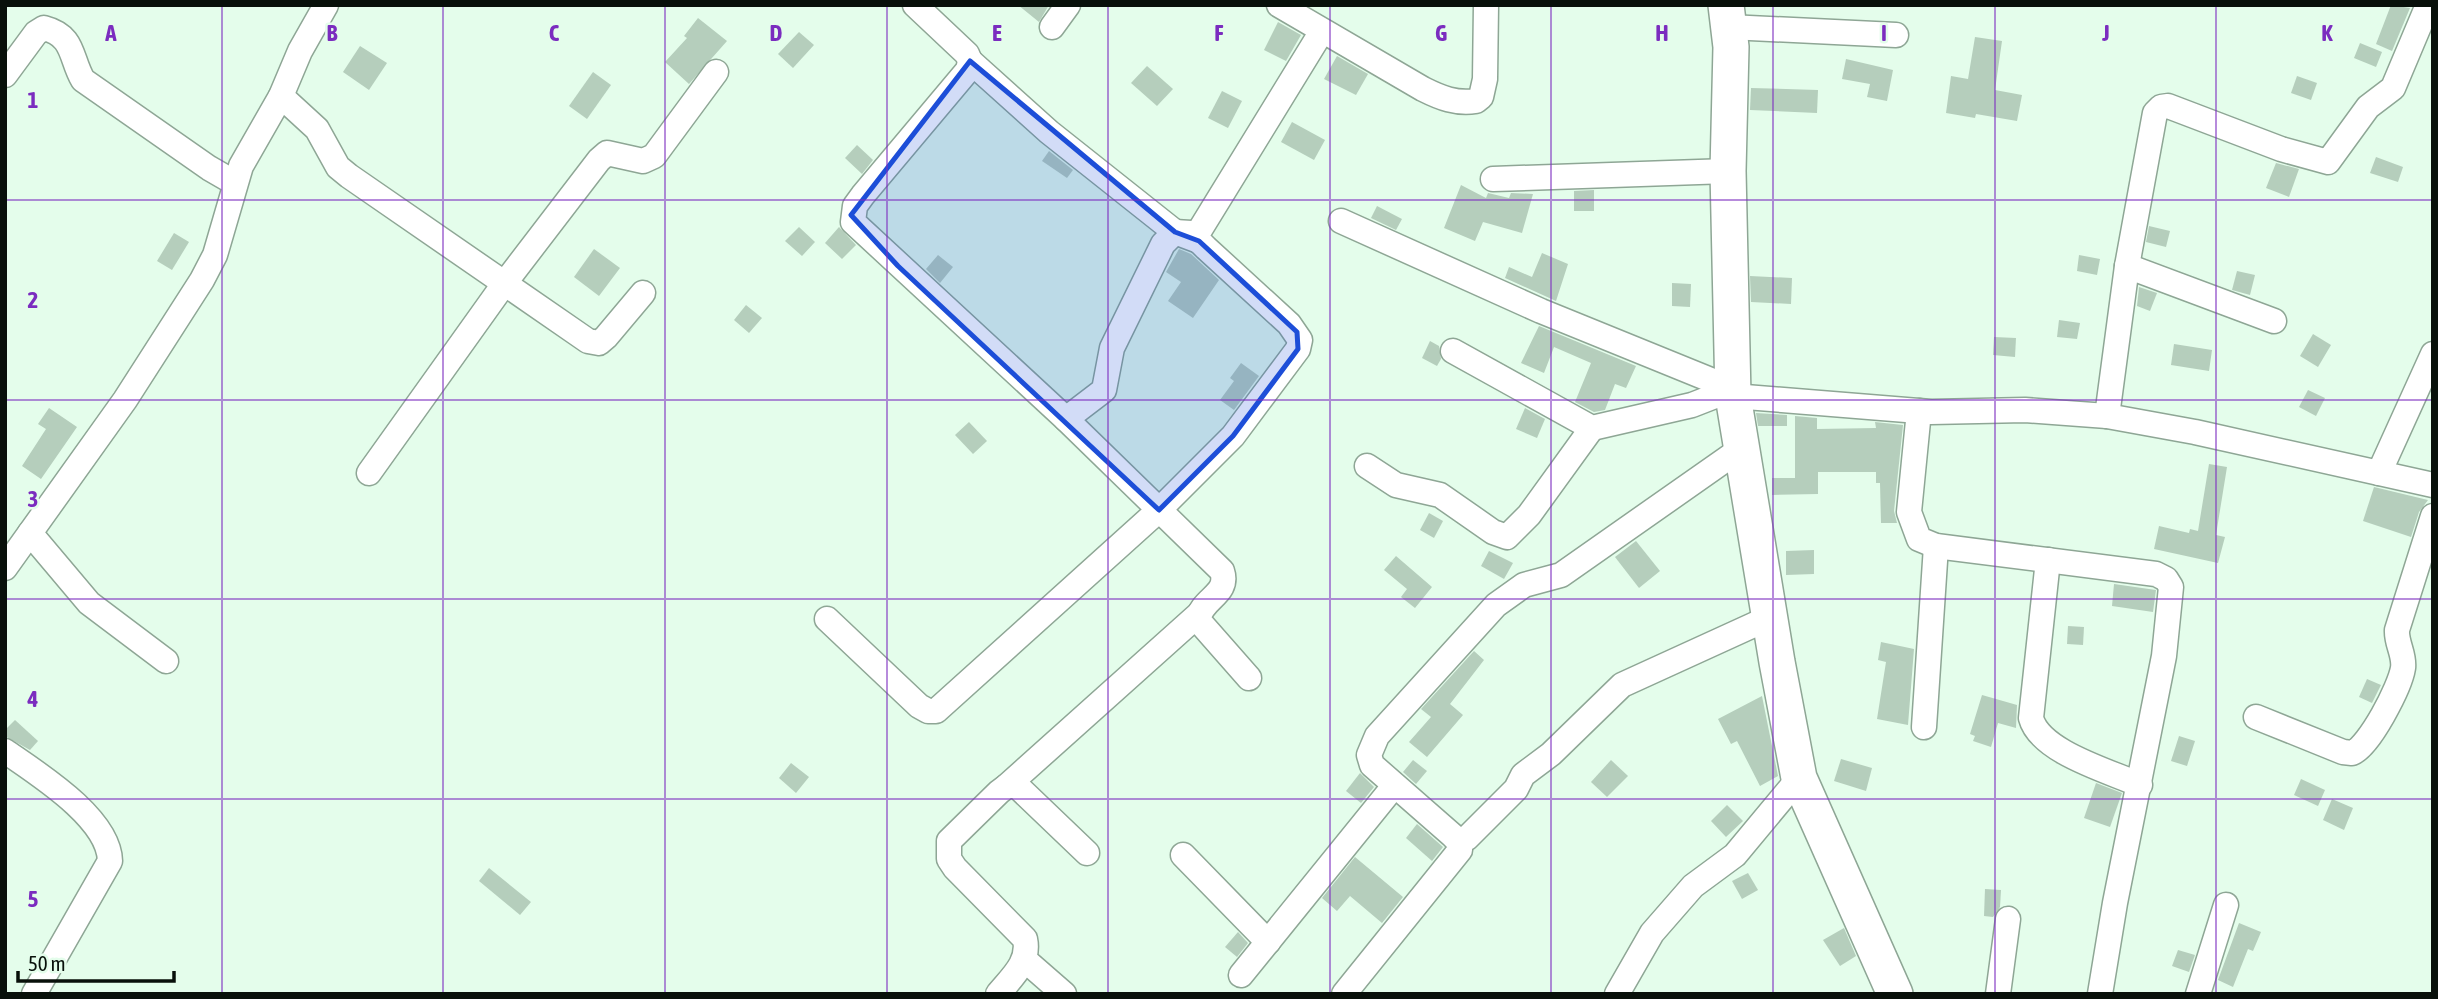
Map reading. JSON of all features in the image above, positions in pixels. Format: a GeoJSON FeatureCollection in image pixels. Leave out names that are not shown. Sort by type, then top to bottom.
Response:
{"type":"FeatureCollection","features":[{"type":"Feature","properties":{"kind":"street"},"geometry":{"type":"LineString","coordinates":[[5,568],[125,400],[202,280],[215,255],[241,166],[281,96],[300,51],[326,5]]}},
{"type":"Feature","properties":{"kind":"street"},"geometry":{"type":"LineString","coordinates":[[827,619],[919,705],[928,711],[936,711],[1159,510],[1233,436],[1298,349],[1300,340],[1289,324],[1191,235],[1049,132],[970,61],[958,45],[915,5]]}},
{"type":"Feature","properties":{"kind":"street"},"geometry":{"type":"LineString","coordinates":[[1052,27],[1068,5]]}},
{"type":"Feature","properties":{"kind":"street"},"geometry":{"type":"LineString","coordinates":[[1279,5],[1441,98],[1465,103],[1481,97],[1485,79],[1486,5]]}},
{"type":"Feature","properties":{"kind":"street"},"geometry":{"type":"LineString","coordinates":[[2107,416],[2127,266],[2152,123],[2161,107],[2168,106],[2281,149],[2328,162],[2368,107],[2393,88],[2428,5]]}},
{"type":"Feature","properties":{"kind":"street"},"geometry":{"type":"LineString","coordinates":[[1895,994],[1799,778],[1770,617],[1733,392],[1728,16],[1896,35]]}},
{"type":"Feature","properties":{"kind":"street"},"geometry":{"type":"LineString","coordinates":[[5,75],[36,33],[44,28],[62,35],[73,48],[77,70],[83,80],[209,169],[235,183]]}},
{"type":"Feature","properties":{"kind":"street"},"geometry":{"type":"LineString","coordinates":[[1066,419],[1104,390],[1112,348],[1154,258],[1191,235],[1322,31]]}},
{"type":"Feature","properties":{"kind":"street"},"geometry":{"type":"LineString","coordinates":[[970,61],[968,70],[855,206],[853,222],[1066,419],[1222,571],[1225,580],[1222,589],[1199,614],[957,832],[947,849],[955,868],[1025,939],[1025,960],[998,994]]}},
{"type":"Feature","properties":{"kind":"street"},"geometry":{"type":"LineString","coordinates":[[369,473],[504,284],[599,160],[607,153],[643,161],[653,156],[716,72]]}},
{"type":"Feature","properties":{"kind":"street"},"geometry":{"type":"LineString","coordinates":[[281,96],[317,129],[338,167],[570,331],[599,343],[643,293]]}},
{"type":"Feature","properties":{"kind":"street"},"geometry":{"type":"LineString","coordinates":[[1493,179],[1728,171]]}},
{"type":"Feature","properties":{"kind":"street"},"geometry":{"type":"LineString","coordinates":[[1341,221],[1541,311],[1733,392],[1919,411],[2025,410],[2107,416],[2433,485]]}},
{"type":"Feature","properties":{"kind":"street"},"geometry":{"type":"LineString","coordinates":[[2127,266],[2274,321]]}},
{"type":"Feature","properties":{"kind":"street"},"geometry":{"type":"LineString","coordinates":[[1453,351],[1592,428]]}},
{"type":"Feature","properties":{"kind":"street"},"geometry":{"type":"LineString","coordinates":[[2379,473],[2433,354]]}},
{"type":"Feature","properties":{"kind":"street"},"geometry":{"type":"LineString","coordinates":[[1367,466],[1396,485],[1440,495],[1493,532],[1507,537],[1529,515],[1592,428],[1692,405],[1733,392]]}},
{"type":"Feature","properties":{"kind":"street"},"geometry":{"type":"LineString","coordinates":[[1919,411],[1909,512],[1919,539],[1936,546],[2157,574],[2166,579],[2171,587],[2164,656],[2115,903],[2100,994]]}},
{"type":"Feature","properties":{"kind":"street"},"geometry":{"type":"LineString","coordinates":[[1344,994],[1460,850],[1459,842],[1372,765],[1369,755],[1377,736],[1496,606],[1524,584],[1560,575],[1742,448]]}},
{"type":"Feature","properties":{"kind":"street"},"geometry":{"type":"LineString","coordinates":[[2256,717],[2343,752],[2352,753],[2365,744],[2398,682],[2404,665],[2396,641],[2397,629],[2433,516]]}},
{"type":"Feature","properties":{"kind":"street"},"geometry":{"type":"LineString","coordinates":[[30,533],[89,603],[166,661]]}},
{"type":"Feature","properties":{"kind":"street"},"geometry":{"type":"LineString","coordinates":[[1924,727],[1936,546]]}},
{"type":"Feature","properties":{"kind":"street"},"geometry":{"type":"LineString","coordinates":[[2048,560],[2031,718],[2034,728],[2057,749],[2140,785]]}},
{"type":"Feature","properties":{"kind":"street"},"geometry":{"type":"LineString","coordinates":[[1199,614],[1202,627],[1249,678]]}},
{"type":"Feature","properties":{"kind":"street"},"geometry":{"type":"LineString","coordinates":[[1459,842],[1467,838],[1516,789],[1522,775],[1551,754],[1622,685],[1770,617]]}},
{"type":"Feature","properties":{"kind":"street"},"geometry":{"type":"LineString","coordinates":[[5,751],[68,799],[100,830],[110,846],[110,860],[34,994]]}},
{"type":"Feature","properties":{"kind":"street"},"geometry":{"type":"LineString","coordinates":[[1617,994],[1652,933],[1693,886],[1735,855],[1799,778]]}},
{"type":"Feature","properties":{"kind":"street"},"geometry":{"type":"LineString","coordinates":[[1007,786],[1017,786],[1027,793],[1087,853]]}},
{"type":"Feature","properties":{"kind":"street"},"geometry":{"type":"LineString","coordinates":[[1241,975],[1394,786]]}},
{"type":"Feature","properties":{"kind":"street"},"geometry":{"type":"LineString","coordinates":[[1183,855],[1268,942]]}},
{"type":"Feature","properties":{"kind":"street"},"geometry":{"type":"LineString","coordinates":[[2198,994],[2226,905]]}},
{"type":"Feature","properties":{"kind":"street"},"geometry":{"type":"LineString","coordinates":[[1998,994],[2008,919]]}},
{"type":"Feature","properties":{"kind":"street"},"geometry":{"type":"LineString","coordinates":[[1025,960],[1065,994]]}},
{"type":"Feature","properties":{"kind":"highlighted area"},"geometry":{"type":"Polygon","coordinates":[[[970,61],[1175,232],[1199,241],[1297,332],[1298,349],[1233,436],[1159,510],[898,266],[851,215],[970,61]]]}},
{"type":"Feature","properties":{"kind":"building"},"geometry":{"type":"Polygon","coordinates":[[[1018,5],[1049,5],[1039,22],[1018,5]]]}},
{"type":"Feature","properties":{"kind":"building"},"geometry":{"type":"Polygon","coordinates":[[[2391,5],[2410,8],[2392,51],[2376,44],[2391,5]]]}},
{"type":"Feature","properties":{"kind":"building"},"geometry":{"type":"Polygon","coordinates":[[[698,18],[727,41],[689,84],[665,62],[687,38],[684,36],[698,18]]]}},
{"type":"Feature","properties":{"kind":"building"},"geometry":{"type":"Polygon","coordinates":[[[1278,22],[1301,35],[1286,61],[1264,50],[1278,22]]]}},
{"type":"Feature","properties":{"kind":"building"},"geometry":{"type":"Polygon","coordinates":[[[799,32],[814,45],[793,68],[778,54],[799,32]]]}},
{"type":"Feature","properties":{"kind":"building"},"geometry":{"type":"Polygon","coordinates":[[[1975,37],[2002,41],[1995,90],[2022,95],[2017,121],[1976,114],[1975,118],[1946,113],[1951,76],[1968,79],[1975,37]]]}},
{"type":"Feature","properties":{"kind":"building"},"geometry":{"type":"Polygon","coordinates":[[[2360,43],[2382,52],[2376,67],[2354,58],[2360,43]]]}},
{"type":"Feature","properties":{"kind":"building"},"geometry":{"type":"Polygon","coordinates":[[[360,46],[387,63],[369,90],[343,72],[360,46]]]}},
{"type":"Feature","properties":{"kind":"building"},"geometry":{"type":"Polygon","coordinates":[[[1337,56],[1368,74],[1356,95],[1324,79],[1337,56]]]}},
{"type":"Feature","properties":{"kind":"building"},"geometry":{"type":"Polygon","coordinates":[[[1846,59],[1893,70],[1887,101],[1867,97],[1870,84],[1842,79],[1846,59]]]}},
{"type":"Feature","properties":{"kind":"building"},"geometry":{"type":"Polygon","coordinates":[[[1147,66],[1173,89],[1157,106],[1131,83],[1147,66]]]}},
{"type":"Feature","properties":{"kind":"building"},"geometry":{"type":"Polygon","coordinates":[[[593,72],[611,85],[587,119],[569,106],[593,72]]]}},
{"type":"Feature","properties":{"kind":"building"},"geometry":{"type":"Polygon","coordinates":[[[2297,76],[2317,83],[2311,100],[2291,93],[2297,76]]]}},
{"type":"Feature","properties":{"kind":"building"},"geometry":{"type":"Polygon","coordinates":[[[1751,88],[1818,90],[1817,113],[1750,110],[1751,88]]]}},
{"type":"Feature","properties":{"kind":"building"},"geometry":{"type":"Polygon","coordinates":[[[1222,91],[1242,101],[1228,128],[1208,118],[1222,91]]]}},
{"type":"Feature","properties":{"kind":"building"},"geometry":{"type":"Polygon","coordinates":[[[1292,122],[1325,140],[1314,160],[1281,142],[1292,122]]]}},
{"type":"Feature","properties":{"kind":"building"},"geometry":{"type":"Polygon","coordinates":[[[857,145],[873,160],[862,174],[845,158],[857,145]]]}},
{"type":"Feature","properties":{"kind":"building"},"geometry":{"type":"Polygon","coordinates":[[[1049,151],[1073,170],[1067,178],[1042,161],[1049,151]]]}},
{"type":"Feature","properties":{"kind":"building"},"geometry":{"type":"Polygon","coordinates":[[[2376,157],[2403,167],[2398,182],[2370,173],[2376,157]]]}},
{"type":"Feature","properties":{"kind":"building"},"geometry":{"type":"Polygon","coordinates":[[[2276,163],[2299,169],[2289,197],[2266,188],[2276,163]]]}},
{"type":"Feature","properties":{"kind":"building"},"geometry":{"type":"Polygon","coordinates":[[[1461,185],[1486,198],[1488,193],[1509,198],[1511,193],[1533,194],[1522,233],[1483,222],[1475,241],[1444,228],[1461,185]]]}},
{"type":"Feature","properties":{"kind":"building"},"geometry":{"type":"Polygon","coordinates":[[[1594,190],[1594,211],[1574,211],[1574,191],[1594,190]]]}},
{"type":"Feature","properties":{"kind":"building"},"geometry":{"type":"Polygon","coordinates":[[[1377,206],[1402,219],[1396,230],[1371,218],[1377,206]]]}},
{"type":"Feature","properties":{"kind":"building"},"geometry":{"type":"Polygon","coordinates":[[[2149,226],[2170,231],[2166,247],[2146,242],[2149,226]]]}},
{"type":"Feature","properties":{"kind":"building"},"geometry":{"type":"Polygon","coordinates":[[[799,227],[815,242],[802,256],[785,241],[799,227]]]}},
{"type":"Feature","properties":{"kind":"building"},"geometry":{"type":"Polygon","coordinates":[[[839,227],[856,245],[842,259],[825,243],[839,227]]]}},
{"type":"Feature","properties":{"kind":"building"},"geometry":{"type":"Polygon","coordinates":[[[174,233],[189,242],[172,270],[157,261],[174,233]]]}},
{"type":"Feature","properties":{"kind":"building"},"geometry":{"type":"Polygon","coordinates":[[[594,249],[620,268],[599,296],[574,277],[594,249]]]}},
{"type":"Feature","properties":{"kind":"building"},"geometry":{"type":"Polygon","coordinates":[[[1179,249],[1191,254],[1219,280],[1193,318],[1168,301],[1181,282],[1166,272],[1179,249]]]}},
{"type":"Feature","properties":{"kind":"building"},"geometry":{"type":"Polygon","coordinates":[[[1542,253],[1568,264],[1556,301],[1505,278],[1509,267],[1532,277],[1542,253]]]}},
{"type":"Feature","properties":{"kind":"building"},"geometry":{"type":"Polygon","coordinates":[[[938,255],[953,267],[940,283],[926,269],[938,255]]]}},
{"type":"Feature","properties":{"kind":"building"},"geometry":{"type":"Polygon","coordinates":[[[2079,255],[2100,259],[2097,275],[2077,271],[2079,255]]]}},
{"type":"Feature","properties":{"kind":"building"},"geometry":{"type":"Polygon","coordinates":[[[2237,271],[2255,275],[2250,295],[2232,290],[2237,271]]]}},
{"type":"Feature","properties":{"kind":"building"},"geometry":{"type":"Polygon","coordinates":[[[1750,276],[1792,278],[1791,304],[1751,302],[1750,276]]]}},
{"type":"Feature","properties":{"kind":"building"},"geometry":{"type":"Polygon","coordinates":[[[1672,283],[1691,284],[1690,307],[1672,306],[1672,283]]]}},
{"type":"Feature","properties":{"kind":"building"},"geometry":{"type":"Polygon","coordinates":[[[2139,287],[2157,293],[2150,311],[2137,306],[2139,287]]]}},
{"type":"Feature","properties":{"kind":"building"},"geometry":{"type":"Polygon","coordinates":[[[746,305],[762,318],[749,333],[734,320],[746,305]]]}},
{"type":"Feature","properties":{"kind":"building"},"geometry":{"type":"Polygon","coordinates":[[[2059,320],[2080,323],[2077,339],[2057,337],[2059,320]]]}},
{"type":"Feature","properties":{"kind":"building"},"geometry":{"type":"Polygon","coordinates":[[[1539,326],[1636,366],[1626,388],[1615,384],[1605,410],[1594,412],[1575,402],[1591,363],[1554,347],[1544,373],[1521,363],[1539,326]]]}},
{"type":"Feature","properties":{"kind":"building"},"geometry":{"type":"Polygon","coordinates":[[[2313,334],[2331,345],[2318,367],[2300,356],[2313,334]]]}},
{"type":"Feature","properties":{"kind":"building"},"geometry":{"type":"Polygon","coordinates":[[[1994,337],[2016,338],[2015,357],[1993,355],[1994,337]]]}},
{"type":"Feature","properties":{"kind":"building"},"geometry":{"type":"Polygon","coordinates":[[[1430,341],[1439,346],[1441,359],[1437,366],[1422,358],[1430,341]]]}},
{"type":"Feature","properties":{"kind":"building"},"geometry":{"type":"Polygon","coordinates":[[[2174,344],[2212,350],[2209,371],[2171,365],[2174,344]]]}},
{"type":"Feature","properties":{"kind":"building"},"geometry":{"type":"Polygon","coordinates":[[[1241,363],[1259,376],[1234,410],[1220,400],[1234,381],[1230,378],[1241,363]]]}},
{"type":"Feature","properties":{"kind":"building"},"geometry":{"type":"Polygon","coordinates":[[[2308,390],[2325,398],[2316,416],[2299,407],[2308,390]]]}},
{"type":"Feature","properties":{"kind":"building"},"geometry":{"type":"Polygon","coordinates":[[[49,408],[77,427],[41,479],[22,466],[46,429],[38,424],[49,408]]]}},
{"type":"Feature","properties":{"kind":"building"},"geometry":{"type":"Polygon","coordinates":[[[1525,408],[1545,419],[1537,438],[1516,429],[1525,408]]]}},
{"type":"Feature","properties":{"kind":"building"},"geometry":{"type":"Polygon","coordinates":[[[1756,413],[1787,415],[1787,426],[1758,426],[1756,413]]]}},
{"type":"Feature","properties":{"kind":"building"},"geometry":{"type":"Polygon","coordinates":[[[1795,416],[1817,418],[1817,429],[1876,428],[1875,422],[1903,425],[1894,511],[1897,523],[1881,523],[1880,483],[1876,483],[1876,472],[1818,472],[1818,494],[1772,495],[1772,478],[1795,478],[1795,416]]]}},
{"type":"Feature","properties":{"kind":"building"},"geometry":{"type":"Polygon","coordinates":[[[969,422],[987,441],[973,454],[955,435],[969,422]]]}},
{"type":"Feature","properties":{"kind":"building"},"geometry":{"type":"Polygon","coordinates":[[[2209,464],[2227,467],[2216,535],[2225,537],[2218,563],[2154,549],[2159,526],[2189,533],[2190,529],[2198,531],[2209,464]]]}},
{"type":"Feature","properties":{"kind":"building"},"geometry":{"type":"Polygon","coordinates":[[[2374,487],[2428,500],[2419,512],[2411,537],[2363,521],[2374,487]]]}},
{"type":"Feature","properties":{"kind":"building"},"geometry":{"type":"Polygon","coordinates":[[[1429,513],[1443,521],[1434,538],[1420,530],[1429,513]]]}},
{"type":"Feature","properties":{"kind":"building"},"geometry":{"type":"Polygon","coordinates":[[[1636,541],[1660,571],[1639,588],[1615,557],[1636,541]]]}},
{"type":"Feature","properties":{"kind":"building"},"geometry":{"type":"Polygon","coordinates":[[[1814,550],[1814,574],[1786,575],[1786,551],[1814,550]]]}},
{"type":"Feature","properties":{"kind":"building"},"geometry":{"type":"Polygon","coordinates":[[[1489,551],[1513,563],[1504,579],[1481,566],[1489,551]]]}},
{"type":"Feature","properties":{"kind":"building"},"geometry":{"type":"Polygon","coordinates":[[[1396,556],[1432,587],[1415,608],[1401,597],[1407,589],[1384,570],[1396,556]]]}},
{"type":"Feature","properties":{"kind":"building"},"geometry":{"type":"Polygon","coordinates":[[[2114,584],[2156,590],[2153,612],[2112,606],[2114,584]]]}},
{"type":"Feature","properties":{"kind":"building"},"geometry":{"type":"Polygon","coordinates":[[[2068,626],[2084,627],[2083,645],[2067,644],[2068,626]]]}},
{"type":"Feature","properties":{"kind":"building"},"geometry":{"type":"Polygon","coordinates":[[[1881,642],[1914,649],[1908,725],[1877,719],[1886,662],[1878,660],[1881,642]]]}},
{"type":"Feature","properties":{"kind":"building"},"geometry":{"type":"Polygon","coordinates":[[[1474,651],[1484,660],[1450,704],[1463,715],[1427,757],[1409,742],[1431,717],[1421,709],[1474,651]]]}},
{"type":"Feature","properties":{"kind":"building"},"geometry":{"type":"Polygon","coordinates":[[[2367,679],[2381,685],[2372,703],[2359,697],[2367,679]]]}},
{"type":"Feature","properties":{"kind":"building"},"geometry":{"type":"Polygon","coordinates":[[[1982,695],[2017,705],[2016,728],[1998,723],[1991,747],[1973,741],[1975,736],[1970,734],[1982,695]]]}},
{"type":"Feature","properties":{"kind":"building"},"geometry":{"type":"Polygon","coordinates":[[[1762,696],[1778,776],[1760,786],[1737,741],[1731,744],[1718,719],[1762,696]]]}},
{"type":"Feature","properties":{"kind":"building"},"geometry":{"type":"Polygon","coordinates":[[[15,720],[38,741],[30,750],[5,736],[5,730],[15,720]]]}},
{"type":"Feature","properties":{"kind":"building"},"geometry":{"type":"Polygon","coordinates":[[[2179,736],[2195,741],[2187,766],[2171,761],[2179,736]]]}},
{"type":"Feature","properties":{"kind":"building"},"geometry":{"type":"Polygon","coordinates":[[[1841,759],[1872,768],[1866,791],[1834,781],[1841,759]]]}},
{"type":"Feature","properties":{"kind":"building"},"geometry":{"type":"Polygon","coordinates":[[[1413,760],[1427,771],[1416,784],[1403,772],[1413,760]]]}},
{"type":"Feature","properties":{"kind":"building"},"geometry":{"type":"Polygon","coordinates":[[[1611,760],[1628,776],[1607,797],[1591,782],[1611,760]]]}},
{"type":"Feature","properties":{"kind":"building"},"geometry":{"type":"Polygon","coordinates":[[[791,763],[809,777],[796,793],[779,778],[791,763]]]}},
{"type":"Feature","properties":{"kind":"building"},"geometry":{"type":"Polygon","coordinates":[[[1360,773],[1374,787],[1361,803],[1346,791],[1360,773]]]}},
{"type":"Feature","properties":{"kind":"building"},"geometry":{"type":"Polygon","coordinates":[[[2301,779],[2325,790],[2318,806],[2294,795],[2301,779]]]}},
{"type":"Feature","properties":{"kind":"building"},"geometry":{"type":"Polygon","coordinates":[[[2096,783],[2122,793],[2110,827],[2084,818],[2096,783]]]}},
{"type":"Feature","properties":{"kind":"building"},"geometry":{"type":"Polygon","coordinates":[[[2332,799],[2353,808],[2344,830],[2323,820],[2332,799]]]}},
{"type":"Feature","properties":{"kind":"building"},"geometry":{"type":"Polygon","coordinates":[[[1727,805],[1743,821],[1726,837],[1711,821],[1727,805]]]}},
{"type":"Feature","properties":{"kind":"building"},"geometry":{"type":"Polygon","coordinates":[[[1417,824],[1443,847],[1432,861],[1406,838],[1417,824]]]}},
{"type":"Feature","properties":{"kind":"building"},"geometry":{"type":"Polygon","coordinates":[[[1355,857],[1403,897],[1382,923],[1350,896],[1337,911],[1322,898],[1355,857]]]}},
{"type":"Feature","properties":{"kind":"building"},"geometry":{"type":"Polygon","coordinates":[[[489,868],[531,902],[520,915],[479,881],[489,868]]]}},
{"type":"Feature","properties":{"kind":"building"},"geometry":{"type":"Polygon","coordinates":[[[1748,873],[1758,890],[1742,899],[1732,881],[1748,873]]]}},
{"type":"Feature","properties":{"kind":"building"},"geometry":{"type":"Polygon","coordinates":[[[1985,889],[2001,890],[2000,907],[1993,917],[1984,916],[1985,889]]]}},
{"type":"Feature","properties":{"kind":"building"},"geometry":{"type":"Polygon","coordinates":[[[2239,923],[2261,932],[2253,951],[2248,949],[2233,987],[2218,980],[2239,923]]]}},
{"type":"Feature","properties":{"kind":"building"},"geometry":{"type":"Polygon","coordinates":[[[1844,928],[1856,956],[1840,966],[1823,940],[1844,928]]]}},
{"type":"Feature","properties":{"kind":"building"},"geometry":{"type":"Polygon","coordinates":[[[1238,932],[1248,943],[1237,957],[1225,947],[1238,932]]]}},
{"type":"Feature","properties":{"kind":"building"},"geometry":{"type":"Polygon","coordinates":[[[2178,950],[2195,955],[2189,972],[2172,966],[2178,950]]]}}]}
